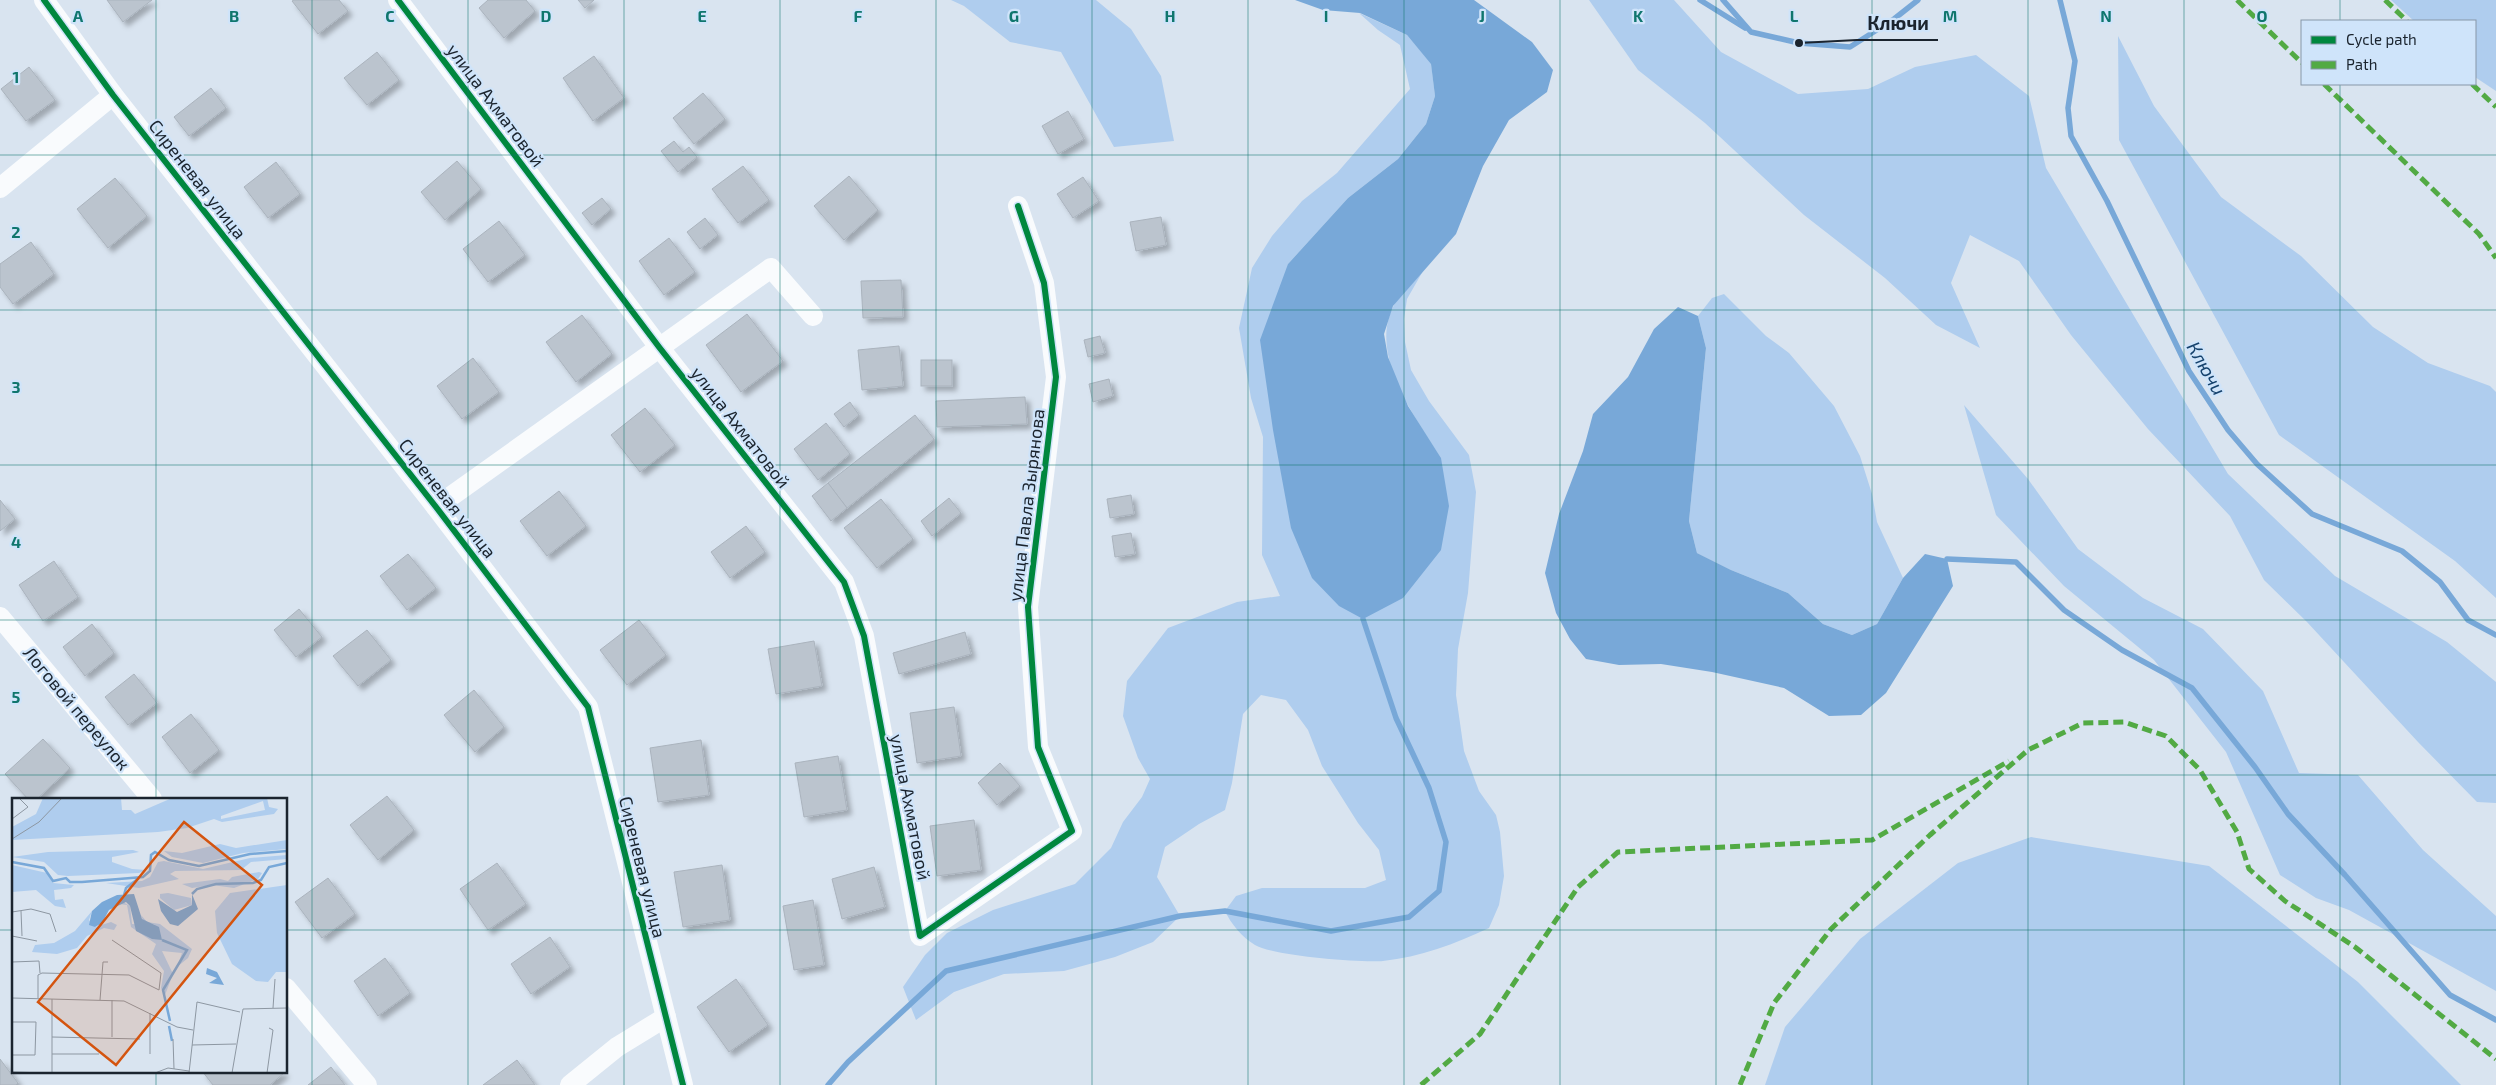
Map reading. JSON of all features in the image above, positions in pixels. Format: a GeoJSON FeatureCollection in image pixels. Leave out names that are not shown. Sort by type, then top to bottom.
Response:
{"type":"FeatureCollection","features":[{"type":"Feature","properties":{"kind":"street","name":"Сиреневая улица"},"geometry":{"type":"LineString","coordinates":[[44,0],[113,95],[436,507],[588,707],[683,1085]]}},
{"type":"Feature","properties":{"kind":"street","name":"улица Ахматовой"},"geometry":{"type":"LineString","coordinates":[[398,0],[659,347],[844,582],[864,636],[920,936]]}},
{"type":"Feature","properties":{"kind":"street"},"geometry":{"type":"LineString","coordinates":[[0,188],[113,95]]}},
{"type":"Feature","properties":{"kind":"street","name":"улица Павла Зырянова"},"geometry":{"type":"LineString","coordinates":[[920,936],[1072,831],[1038,747],[1028,607],[1056,376],[1044,283],[1018,206]]}},
{"type":"Feature","properties":{"kind":"street"},"geometry":{"type":"LineString","coordinates":[[436,507],[771,268],[813,316]]}},
{"type":"Feature","properties":{"kind":"street","name":"Логовой переулок"},"geometry":{"type":"LineString","coordinates":[[0,617],[151,798]]}},
{"type":"Feature","properties":{"kind":"street"},"geometry":{"type":"LineString","coordinates":[[288,990],[367,1085]]}},
{"type":"Feature","properties":{"kind":"street"},"geometry":{"type":"LineString","coordinates":[[570,1085],[618,1047],[666,1017]]}},
{"type":"Feature","properties":{"kind":"shaded area"},"geometry":{"type":"Polygon","coordinates":[[[951,0],[1096,0],[1131,29],[1161,76],[1174,141],[1114,147],[1061,52],[1010,42],[964,6],[951,0]]]}},
{"type":"Feature","properties":{"kind":"shaded area"},"geometry":{"type":"Polygon","coordinates":[[[1295,0],[1474,0],[1532,42],[1553,70],[1547,92],[1509,120],[1483,166],[1456,234],[1393,306],[1384,334],[1388,357],[1408,406],[1441,458],[1449,506],[1441,550],[1403,598],[1363,619],[1339,606],[1312,578],[1291,528],[1273,430],[1260,340],[1288,264],[1348,198],[1398,159],[1426,124],[1435,96],[1431,64],[1407,35],[1360,13],[1323,10],[1295,0]]]}},
{"type":"Feature","properties":{"kind":"shaded area"},"geometry":{"type":"Polygon","coordinates":[[[1589,0],[1674,0],[1721,52],[1798,94],[1868,89],[1915,67],[1976,55],[2029,96],[2046,168],[2228,474],[2335,576],[2447,642],[2496,682],[2496,803],[2477,802],[2418,742],[2307,622],[2264,580],[2230,516],[2148,429],[2071,335],[2019,261],[1970,235],[1951,283],[1980,348],[1936,325],[1885,278],[1804,215],[1705,123],[1638,70],[1589,0]]]}},
{"type":"Feature","properties":{"kind":"shaded area"},"geometry":{"type":"Polygon","coordinates":[[[2391,0],[2496,0],[2496,91],[2476,78],[2476,20],[2413,20],[2391,0]]]}},
{"type":"Feature","properties":{"kind":"shaded area"},"geometry":{"type":"Polygon","coordinates":[[[1359,13],[1407,35],[1431,63],[1435,96],[1426,124],[1398,159],[1348,198],[1288,264],[1441,458],[1398,386],[1387,346],[1387,326],[1393,307],[1402,293],[1423,271],[1407,299],[1404,319],[1405,342],[1411,370],[1429,401],[1469,455],[1476,492],[1468,593],[1458,649],[1456,695],[1464,751],[1479,791],[1496,815],[1500,832],[1504,876],[1499,905],[1489,928],[1424,953],[1383,961],[1337,960],[1279,952],[1255,945],[1241,934],[1230,921],[1225,911],[1236,896],[1262,888],[1365,888],[1386,880],[1379,850],[1358,823],[1322,766],[1308,730],[1286,700],[1261,695],[1243,714],[1232,783],[1225,810],[1199,824],[1165,847],[1157,877],[1180,916],[1153,942],[1115,957],[1064,971],[1004,974],[954,992],[916,1020],[903,987],[925,955],[947,933],[993,910],[1075,884],[1111,848],[1123,822],[1142,797],[1150,779],[1138,758],[1123,716],[1127,681],[1168,628],[1237,602],[1280,596],[1262,555],[1263,437],[1251,398],[1239,328],[1252,268],[1272,236],[1302,201],[1337,173],[1410,89],[1400,45],[1378,30],[1359,13]]]}},
{"type":"Feature","properties":{"kind":"shaded area"},"geometry":{"type":"Polygon","coordinates":[[[2118,36],[2154,106],[2221,197],[2301,256],[2373,327],[2428,363],[2490,386],[2496,392],[2496,598],[2455,561],[2279,435],[2119,140],[2118,36]]]}},
{"type":"Feature","properties":{"kind":"shaded area"},"geometry":{"type":"Polygon","coordinates":[[[1724,294],[1766,336],[1789,353],[1834,406],[1860,456],[1872,494],[1877,522],[1903,578],[1877,624],[1852,635],[1823,624],[1788,593],[1731,570],[1697,553],[1689,521],[1706,348],[1698,316],[1712,298],[1724,294]]]}},
{"type":"Feature","properties":{"kind":"shaded area"},"geometry":{"type":"Polygon","coordinates":[[[1678,307],[1698,316],[1706,348],[1689,521],[1697,553],[1731,570],[1788,593],[1823,624],[1852,635],[1877,624],[1903,578],[1925,554],[1947,559],[1953,586],[1886,693],[1861,715],[1829,716],[1784,688],[1712,672],[1661,664],[1619,665],[1586,659],[1570,639],[1556,613],[1545,573],[1559,514],[1583,451],[1593,414],[1628,377],[1654,329],[1678,307]]]}},
{"type":"Feature","properties":{"kind":"shaded area"},"geometry":{"type":"Polygon","coordinates":[[[1964,405],[2028,479],[2078,549],[2143,598],[2203,629],[2263,691],[2299,773],[2358,775],[2423,850],[2496,916],[2496,991],[2349,910],[2316,898],[2280,875],[2226,752],[2154,660],[2064,586],[1996,515],[1964,405]]]}},
{"type":"Feature","properties":{"kind":"shaded area"},"geometry":{"type":"Polygon","coordinates":[[[2031,837],[2209,866],[2358,982],[2461,1085],[1765,1085],[1785,1027],[1860,939],[1958,863],[2031,837]]]}},
{"type":"Feature","properties":{"kind":"building"},"geometry":{"type":"Polygon","coordinates":[[[107,0],[152,0],[123,22],[107,0]]]}},
{"type":"Feature","properties":{"kind":"building"},"geometry":{"type":"Polygon","coordinates":[[[339,0],[348,11],[318,34],[292,1],[339,0]]]}},
{"type":"Feature","properties":{"kind":"building"},"geometry":{"type":"Polygon","coordinates":[[[488,0],[526,0],[535,11],[504,38],[479,8],[488,0]]]}},
{"type":"Feature","properties":{"kind":"building"},"geometry":{"type":"Polygon","coordinates":[[[578,0],[594,0],[585,8],[578,0]]]}},
{"type":"Feature","properties":{"kind":"building"},"geometry":{"type":"Polygon","coordinates":[[[377,52],[399,80],[367,105],[344,78],[377,52]]]}},
{"type":"Feature","properties":{"kind":"building"},"geometry":{"type":"Polygon","coordinates":[[[594,56],[624,98],[593,121],[563,78],[594,56]]]}},
{"type":"Feature","properties":{"kind":"building"},"geometry":{"type":"Polygon","coordinates":[[[29,67],[55,100],[26,121],[1,89],[29,67]]]}},
{"type":"Feature","properties":{"kind":"building"},"geometry":{"type":"Polygon","coordinates":[[[211,88],[226,108],[189,136],[174,117],[211,88]]]}},
{"type":"Feature","properties":{"kind":"building"},"geometry":{"type":"Polygon","coordinates":[[[703,93],[725,119],[694,144],[673,118],[703,93]]]}},
{"type":"Feature","properties":{"kind":"building"},"geometry":{"type":"Polygon","coordinates":[[[1068,111],[1084,139],[1058,154],[1042,126],[1068,111]]]}},
{"type":"Feature","properties":{"kind":"building"},"geometry":{"type":"Polygon","coordinates":[[[674,141],[683,152],[689,147],[697,157],[678,172],[661,151],[674,141]]]}},
{"type":"Feature","properties":{"kind":"building"},"geometry":{"type":"Polygon","coordinates":[[[457,161],[481,189],[445,220],[421,192],[457,161]]]}},
{"type":"Feature","properties":{"kind":"building"},"geometry":{"type":"Polygon","coordinates":[[[276,162],[300,194],[268,218],[244,187],[276,162]]]}},
{"type":"Feature","properties":{"kind":"building"},"geometry":{"type":"Polygon","coordinates":[[[743,166],[769,200],[738,223],[712,189],[743,166]]]}},
{"type":"Feature","properties":{"kind":"building"},"geometry":{"type":"Polygon","coordinates":[[[849,176],[878,210],[844,240],[814,206],[849,176]]]}},
{"type":"Feature","properties":{"kind":"building"},"geometry":{"type":"Polygon","coordinates":[[[1083,177],[1099,201],[1073,218],[1057,194],[1083,177]]]}},
{"type":"Feature","properties":{"kind":"building"},"geometry":{"type":"Polygon","coordinates":[[[115,178],[147,216],[108,248],[77,209],[115,178]]]}},
{"type":"Feature","properties":{"kind":"building"},"geometry":{"type":"Polygon","coordinates":[[[602,198],[611,209],[592,225],[582,213],[602,198]]]}},
{"type":"Feature","properties":{"kind":"building"},"geometry":{"type":"Polygon","coordinates":[[[1161,217],[1166,245],[1136,251],[1130,222],[1161,217]]]}},
{"type":"Feature","properties":{"kind":"building"},"geometry":{"type":"Polygon","coordinates":[[[705,218],[718,235],[700,249],[687,232],[705,218]]]}},
{"type":"Feature","properties":{"kind":"building"},"geometry":{"type":"Polygon","coordinates":[[[499,221],[525,255],[488,282],[463,249],[499,221]]]}},
{"type":"Feature","properties":{"kind":"building"},"geometry":{"type":"Polygon","coordinates":[[[669,238],[695,272],[664,295],[639,261],[669,238]]]}},
{"type":"Feature","properties":{"kind":"building"},"geometry":{"type":"Polygon","coordinates":[[[31,242],[54,274],[13,304],[0,287],[0,264],[31,242]]]}},
{"type":"Feature","properties":{"kind":"building"},"geometry":{"type":"Polygon","coordinates":[[[901,280],[903,317],[863,318],[861,281],[901,280]]]}},
{"type":"Feature","properties":{"kind":"building"},"geometry":{"type":"Polygon","coordinates":[[[747,314],[783,361],[741,392],[706,345],[747,314]]]}},
{"type":"Feature","properties":{"kind":"building"},"geometry":{"type":"Polygon","coordinates":[[[582,315],[612,354],[576,382],[546,342],[582,315]]]}},
{"type":"Feature","properties":{"kind":"building"},"geometry":{"type":"Polygon","coordinates":[[[1100,336],[1105,353],[1088,357],[1084,340],[1100,336]]]}},
{"type":"Feature","properties":{"kind":"building"},"geometry":{"type":"Polygon","coordinates":[[[899,346],[903,386],[862,390],[858,350],[899,346]]]}},
{"type":"Feature","properties":{"kind":"building"},"geometry":{"type":"Polygon","coordinates":[[[473,358],[499,392],[462,419],[437,386],[473,358]]]}},
{"type":"Feature","properties":{"kind":"building"},"geometry":{"type":"Polygon","coordinates":[[[921,360],[952,360],[952,386],[921,386],[921,360]]]}},
{"type":"Feature","properties":{"kind":"building"},"geometry":{"type":"Polygon","coordinates":[[[1109,379],[1113,396],[1093,402],[1089,384],[1109,379]]]}},
{"type":"Feature","properties":{"kind":"building"},"geometry":{"type":"Polygon","coordinates":[[[1025,397],[1027,424],[937,427],[936,401],[1025,397]]]}},
{"type":"Feature","properties":{"kind":"building"},"geometry":{"type":"Polygon","coordinates":[[[850,402],[859,415],[844,427],[834,414],[850,402]]]}},
{"type":"Feature","properties":{"kind":"building"},"geometry":{"type":"Polygon","coordinates":[[[645,408],[675,445],[640,472],[611,435],[645,408]]]}},
{"type":"Feature","properties":{"kind":"building"},"geometry":{"type":"Polygon","coordinates":[[[915,415],[934,439],[847,508],[828,483],[915,415]]]}},
{"type":"Feature","properties":{"kind":"building"},"geometry":{"type":"Polygon","coordinates":[[[826,423],[850,454],[818,480],[794,449],[826,423]]]}},
{"type":"Feature","properties":{"kind":"building"},"geometry":{"type":"Polygon","coordinates":[[[828,483],[847,508],[831,521],[812,496],[828,483]]]}},
{"type":"Feature","properties":{"kind":"building"},"geometry":{"type":"Polygon","coordinates":[[[559,491],[586,526],[547,556],[520,521],[559,491]]]}},
{"type":"Feature","properties":{"kind":"building"},"geometry":{"type":"Polygon","coordinates":[[[1131,495],[1134,514],[1110,518],[1107,499],[1131,495]]]}},
{"type":"Feature","properties":{"kind":"building"},"geometry":{"type":"Polygon","coordinates":[[[949,498],[961,513],[932,536],[921,521],[949,498]]]}},
{"type":"Feature","properties":{"kind":"building"},"geometry":{"type":"Polygon","coordinates":[[[881,499],[913,539],[877,568],[844,528],[881,499]]]}},
{"type":"Feature","properties":{"kind":"building"},"geometry":{"type":"Polygon","coordinates":[[[0,500],[15,519],[0,531],[0,500]]]}},
{"type":"Feature","properties":{"kind":"building"},"geometry":{"type":"Polygon","coordinates":[[[746,526],[765,552],[730,578],[711,552],[746,526]]]}},
{"type":"Feature","properties":{"kind":"building"},"geometry":{"type":"Polygon","coordinates":[[[1131,533],[1135,554],[1115,557],[1112,536],[1131,533]]]}},
{"type":"Feature","properties":{"kind":"building"},"geometry":{"type":"Polygon","coordinates":[[[408,554],[436,588],[407,610],[380,576],[408,554]]]}},
{"type":"Feature","properties":{"kind":"building"},"geometry":{"type":"Polygon","coordinates":[[[54,561],[78,597],[43,621],[19,585],[54,561]]]}},
{"type":"Feature","properties":{"kind":"building"},"geometry":{"type":"Polygon","coordinates":[[[299,609],[322,637],[296,657],[274,630],[299,609]]]}},
{"type":"Feature","properties":{"kind":"building"},"geometry":{"type":"Polygon","coordinates":[[[639,620],[666,655],[627,685],[600,650],[639,620]]]}},
{"type":"Feature","properties":{"kind":"building"},"geometry":{"type":"Polygon","coordinates":[[[92,624],[114,653],[85,676],[63,647],[92,624]]]}},
{"type":"Feature","properties":{"kind":"building"},"geometry":{"type":"Polygon","coordinates":[[[367,630],[391,660],[358,686],[333,656],[367,630]]]}},
{"type":"Feature","properties":{"kind":"building"},"geometry":{"type":"Polygon","coordinates":[[[965,632],[971,654],[899,674],[893,653],[965,632]]]}},
{"type":"Feature","properties":{"kind":"building"},"geometry":{"type":"Polygon","coordinates":[[[814,641],[822,686],[776,694],[768,649],[814,641]]]}},
{"type":"Feature","properties":{"kind":"building"},"geometry":{"type":"Polygon","coordinates":[[[134,674],[157,703],[128,725],[105,697],[134,674]]]}},
{"type":"Feature","properties":{"kind":"building"},"geometry":{"type":"Polygon","coordinates":[[[474,690],[504,727],[475,752],[444,715],[474,690]]]}},
{"type":"Feature","properties":{"kind":"building"},"geometry":{"type":"Polygon","coordinates":[[[954,707],[961,756],[917,763],[910,713],[954,707]]]}},
{"type":"Feature","properties":{"kind":"building"},"geometry":{"type":"Polygon","coordinates":[[[191,714],[219,750],[190,773],[162,737],[191,714]]]}},
{"type":"Feature","properties":{"kind":"building"},"geometry":{"type":"Polygon","coordinates":[[[43,739],[70,768],[38,798],[27,798],[5,774],[43,739]]]}},
{"type":"Feature","properties":{"kind":"building"},"geometry":{"type":"Polygon","coordinates":[[[701,740],[709,795],[658,802],[650,748],[701,740]]]}},
{"type":"Feature","properties":{"kind":"building"},"geometry":{"type":"Polygon","coordinates":[[[838,756],[847,810],[804,817],[795,763],[838,756]]]}},
{"type":"Feature","properties":{"kind":"building"},"geometry":{"type":"Polygon","coordinates":[[[1000,763],[1020,786],[997,805],[978,783],[1000,763]]]}},
{"type":"Feature","properties":{"kind":"building"},"geometry":{"type":"Polygon","coordinates":[[[387,796],[414,830],[378,860],[350,825],[387,796]]]}},
{"type":"Feature","properties":{"kind":"building"},"geometry":{"type":"Polygon","coordinates":[[[974,820],[981,870],[937,876],[930,826],[974,820]]]}},
{"type":"Feature","properties":{"kind":"building"},"geometry":{"type":"Polygon","coordinates":[[[497,863],[526,904],[488,930],[460,889],[497,863]]]}},
{"type":"Feature","properties":{"kind":"building"},"geometry":{"type":"Polygon","coordinates":[[[722,865],[730,920],[683,927],[674,872],[722,865]]]}},
{"type":"Feature","properties":{"kind":"building"},"geometry":{"type":"Polygon","coordinates":[[[874,867],[885,907],[842,919],[832,879],[874,867]]]}},
{"type":"Feature","properties":{"kind":"building"},"geometry":{"type":"Polygon","coordinates":[[[328,878],[355,914],[322,938],[295,902],[328,878]]]}},
{"type":"Feature","properties":{"kind":"building"},"geometry":{"type":"Polygon","coordinates":[[[813,900],[824,965],[794,970],[783,906],[813,900]]]}},
{"type":"Feature","properties":{"kind":"building"},"geometry":{"type":"Polygon","coordinates":[[[550,937],[570,967],[531,994],[511,964],[550,937]]]}},
{"type":"Feature","properties":{"kind":"building"},"geometry":{"type":"Polygon","coordinates":[[[385,958],[410,993],[378,1016],[354,981],[385,958]]]}},
{"type":"Feature","properties":{"kind":"building"},"geometry":{"type":"Polygon","coordinates":[[[736,979],[768,1025],[729,1052],[697,1007],[736,979]]]}},
{"type":"Feature","properties":{"kind":"building"},"geometry":{"type":"Polygon","coordinates":[[[0,1059],[18,1083],[16,1085],[0,1085],[0,1059]]]}},
{"type":"Feature","properties":{"kind":"building"},"geometry":{"type":"Polygon","coordinates":[[[517,1060],[535,1085],[483,1085],[517,1060]]]}},
{"type":"Feature","properties":{"kind":"building"},"geometry":{"type":"Polygon","coordinates":[[[331,1067],[345,1085],[308,1085],[331,1067]]]}},
{"type":"Feature","properties":{"kind":"building"},"geometry":{"type":"Polygon","coordinates":[[[203,1072],[284,1073],[270,1085],[213,1085],[203,1072]]]}},
{"type":"Feature","properties":{"kind":"waterway"},"geometry":{"type":"LineString","coordinates":[[1700,0],[1745,28]]}},
{"type":"Feature","properties":{"kind":"waterway","name":"Ключи"},"geometry":{"type":"LineString","coordinates":[[1723,0],[1751,32],[1799,43],[1850,47],[1894,19],[1918,0]]}},
{"type":"Feature","properties":{"kind":"waterway","name":"Ключи"},"geometry":{"type":"LineString","coordinates":[[2060,0],[2075,61],[2068,108],[2071,136],[2107,201],[2189,371],[2228,430],[2257,464],[2312,514],[2402,551],[2440,582],[2468,620],[2496,635]]}},
{"type":"Feature","properties":{"kind":"waterway"},"geometry":{"type":"LineString","coordinates":[[1947,559],[2016,562],[2064,610],[2122,650],[2192,688],[2255,767],[2288,814],[2345,875],[2450,995],[2496,1020]]}},
{"type":"Feature","properties":{"kind":"waterway"},"geometry":{"type":"LineString","coordinates":[[828,1085],[848,1062],[946,971],[1180,916],[1225,911],[1331,931],[1409,917],[1439,891],[1446,842],[1429,788],[1396,718],[1363,619]]}},
{"type":"Feature","properties":{"kind":"marked path"},"geometry":{"type":"LineString","coordinates":[[2237,0],[2301,62]]}},
{"type":"Feature","properties":{"kind":"marked path"},"geometry":{"type":"LineString","coordinates":[[2385,0],[2406,20]]}},
{"type":"Feature","properties":{"kind":"marked path"},"geometry":{"type":"LineString","coordinates":[[2325,85],[2479,234],[2496,258]]}},
{"type":"Feature","properties":{"kind":"marked path"},"geometry":{"type":"LineString","coordinates":[[2473,85],[2496,107]]}},
{"type":"Feature","properties":{"kind":"marked path"},"geometry":{"type":"LineString","coordinates":[[1740,1085],[1774,1003],[1831,929],[1930,835],[2028,750],[2083,723],[2124,722],[2166,736],[2200,770],[2237,832],[2249,869],[2285,901],[2355,947],[2496,1059]]}},
{"type":"Feature","properties":{"kind":"marked path"},"geometry":{"type":"LineString","coordinates":[[1421,1085],[1480,1034],[1578,887],[1618,852],[1872,840],[2009,761]]}},
{"type":"Feature","properties":{"kind":"cycle path"},"geometry":{"type":"LineString","coordinates":[[44,0],[113,95],[436,507],[588,707],[683,1085]]}},
{"type":"Feature","properties":{"kind":"cycle path"},"geometry":{"type":"LineString","coordinates":[[398,0],[659,347],[844,582],[864,636],[920,936],[1072,831],[1038,747],[1028,607],[1056,377],[1044,283],[1018,206]]}},
{"type":"Feature","properties":{"kind":"place","name":"Ключи"},"geometry":{"type":"Point","coordinates":[1799,43]}}]}
